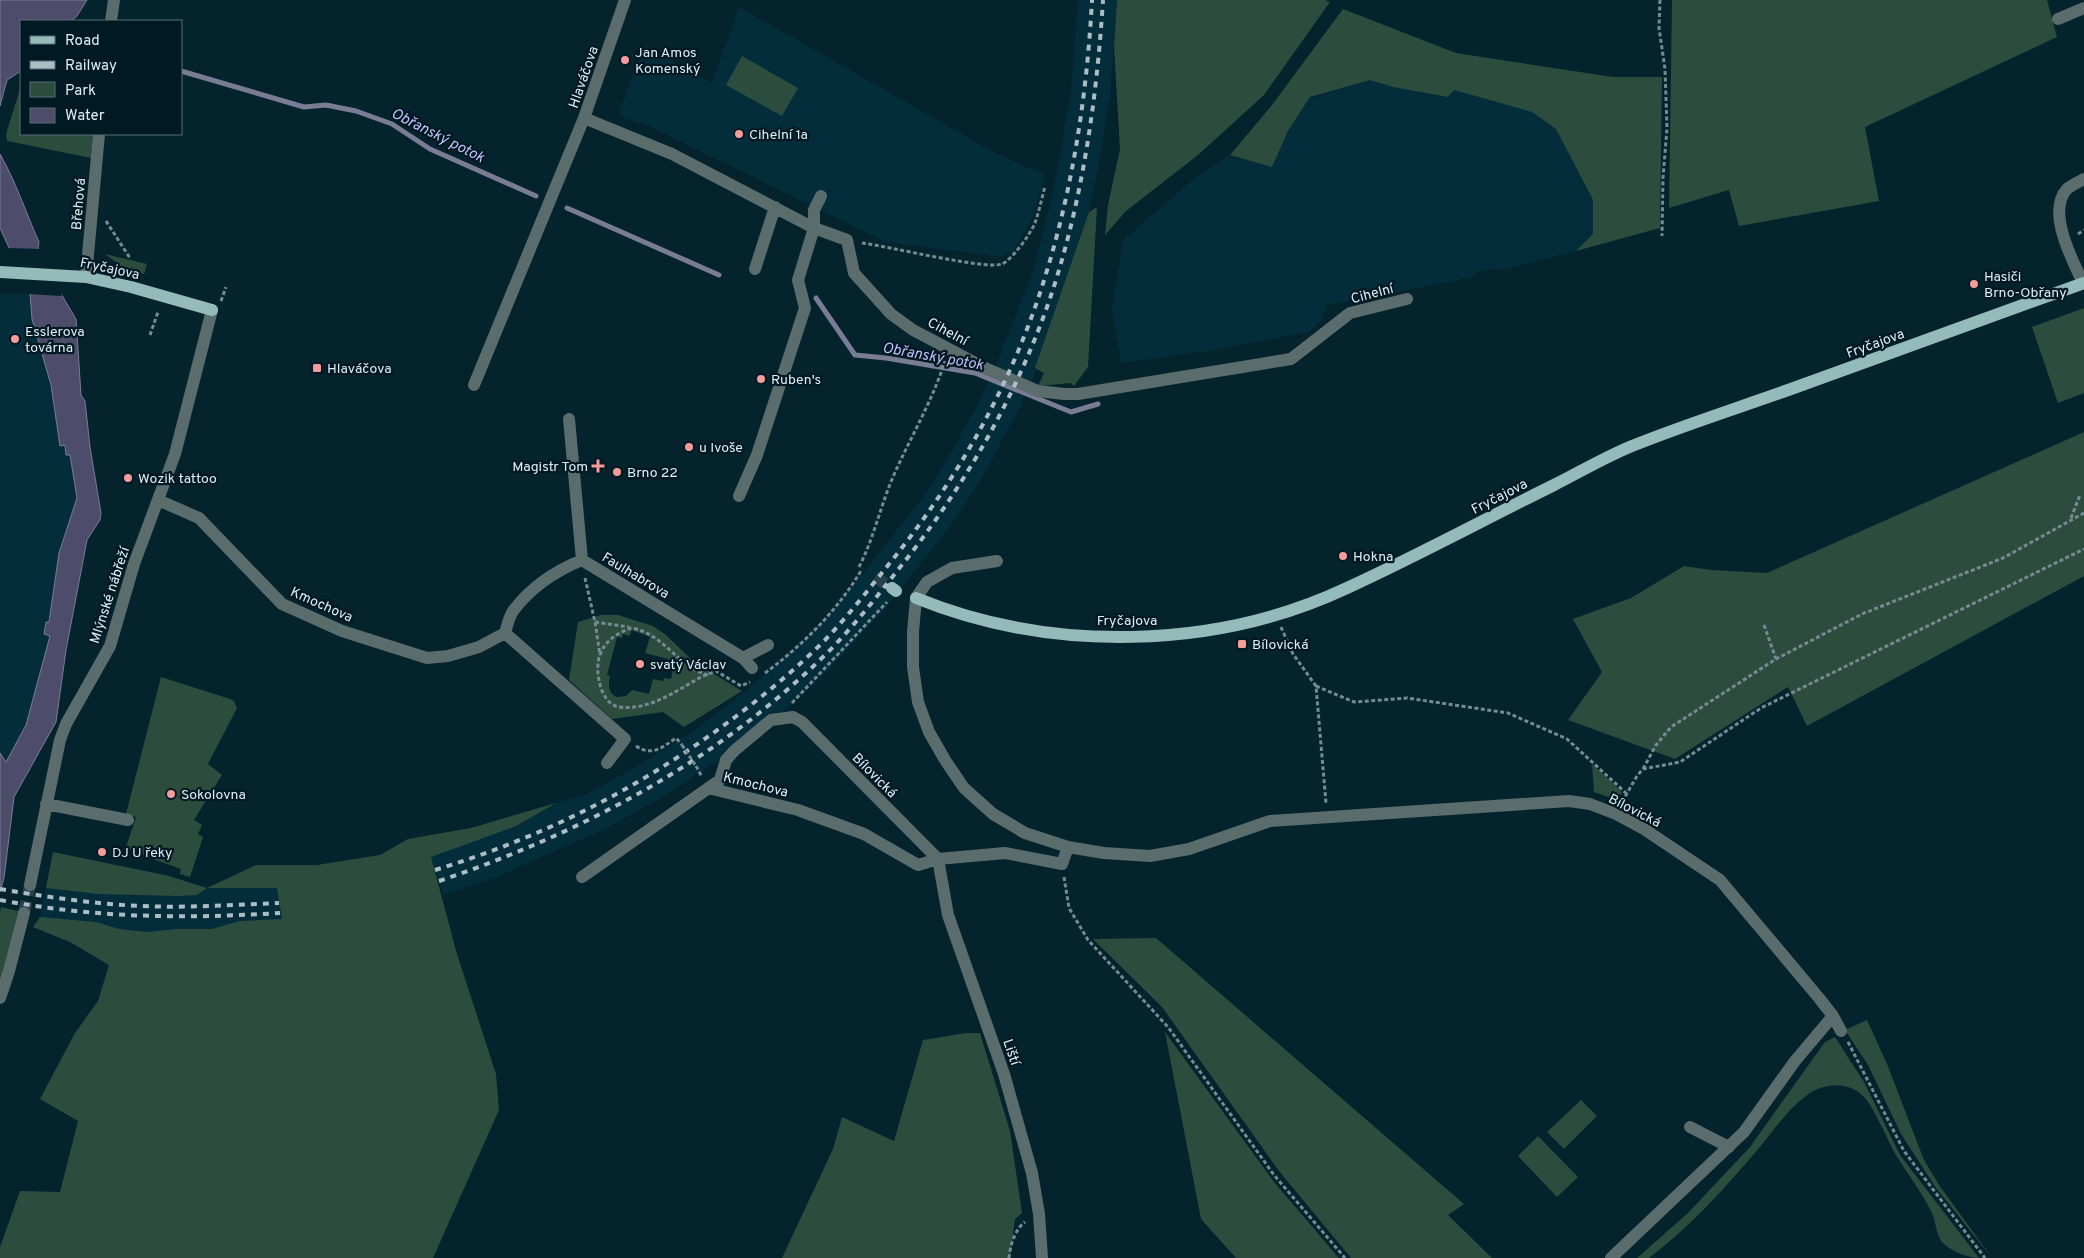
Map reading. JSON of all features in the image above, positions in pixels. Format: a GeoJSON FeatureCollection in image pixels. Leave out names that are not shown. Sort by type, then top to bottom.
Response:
{"type":"FeatureCollection","features":[{"type":"Feature","properties":{"kind":"main road","name":"Fryčajova"},"geometry":{"type":"LineString","coordinates":[[0,272],[86,277],[131,287],[212,310]]}},
{"type":"Feature","properties":{"kind":"main road","name":"Fryčajova"},"geometry":{"type":"LineString","coordinates":[[916,598],[948,611],[1005,625],[1046,632],[1120,637],[1154,637],[1243,624],[1298,609],[1347,589],[1630,447],[2083,283]]}},
{"type":"Feature","properties":{"kind":"street"},"geometry":{"type":"LineString","coordinates":[[111,18],[114,0]]}},
{"type":"Feature","properties":{"kind":"street","name":"Hlaváčova"},"geometry":{"type":"LineString","coordinates":[[474,385],[584,118],[625,0]]}},
{"type":"Feature","properties":{"kind":"street"},"geometry":{"type":"LineString","coordinates":[[2058,19],[2084,8]]}},
{"type":"Feature","properties":{"kind":"street"},"geometry":{"type":"LineString","coordinates":[[584,118],[672,154],[814,228],[847,240]]}},
{"type":"Feature","properties":{"kind":"street","name":"Břehová"},"geometry":{"type":"LineString","coordinates":[[86,277],[99,135]]}},
{"type":"Feature","properties":{"kind":"street","name":"Fryčajova"},"geometry":{"type":"LineString","coordinates":[[2083,283],[2065,240],[2060,220],[2060,204],[2067,190],[2084,179]]}},
{"type":"Feature","properties":{"kind":"street"},"geometry":{"type":"LineString","coordinates":[[739,496],[757,455],[805,308],[798,280],[814,228],[814,210],[821,196]]}},
{"type":"Feature","properties":{"kind":"street"},"geometry":{"type":"LineString","coordinates":[[755,269],[775,207]]}},
{"type":"Feature","properties":{"kind":"street","name":"Cihelní"},"geometry":{"type":"LineString","coordinates":[[847,240],[854,273],[891,314],[913,330],[985,368],[1038,391],[1064,394],[1163,381],[1291,359],[1350,313],[1407,299]]}},
{"type":"Feature","properties":{"kind":"street","name":"Mlýnské nábřeží"},"geometry":{"type":"LineString","coordinates":[[30,885],[63,732],[110,646],[134,564],[175,454],[212,310]]}},
{"type":"Feature","properties":{"kind":"street","name":"Faulhabrova"},"geometry":{"type":"LineString","coordinates":[[569,419],[582,560],[744,658],[756,673]]}},
{"type":"Feature","properties":{"kind":"street","name":"Kmochova"},"geometry":{"type":"LineString","coordinates":[[158,500],[199,518],[282,604],[342,631],[427,658],[448,656],[479,646],[505,633]]}},
{"type":"Feature","properties":{"kind":"street"},"geometry":{"type":"LineString","coordinates":[[582,560],[562,568],[541,582],[512,612],[505,633],[625,739],[607,762]]}},
{"type":"Feature","properties":{"kind":"street"},"geometry":{"type":"LineString","coordinates":[[916,598],[926,582],[952,568],[997,561]]}},
{"type":"Feature","properties":{"kind":"street","name":"Bílovická"},"geometry":{"type":"LineString","coordinates":[[916,598],[913,667],[918,702],[929,732],[944,760],[964,788],[993,814],[1025,832],[1068,847],[1104,853],[1150,856],[1189,849],[1270,822],[1327,816],[1569,801],[1590,804],[1616,814],[1644,829],[1720,880],[1833,1016],[1841,1031]]}},
{"type":"Feature","properties":{"kind":"street"},"geometry":{"type":"LineString","coordinates":[[744,658],[768,645]]}},
{"type":"Feature","properties":{"kind":"street","name":"Bílovická"},"geometry":{"type":"LineString","coordinates":[[782,718],[793,717],[802,722],[938,859]]}},
{"type":"Feature","properties":{"kind":"street"},"geometry":{"type":"LineString","coordinates":[[708,788],[720,780],[726,760],[734,750],[771,720],[782,718]]}},
{"type":"Feature","properties":{"kind":"street","name":"Kmochova"},"geometry":{"type":"LineString","coordinates":[[582,877],[708,788],[798,810],[864,834],[918,865],[938,859]]}},
{"type":"Feature","properties":{"kind":"street"},"geometry":{"type":"LineString","coordinates":[[46,804],[128,820]]}},
{"type":"Feature","properties":{"kind":"street"},"geometry":{"type":"LineString","coordinates":[[938,859],[1005,853],[1062,864],[1068,847]]}},
{"type":"Feature","properties":{"kind":"street","name":"Liští"},"geometry":{"type":"LineString","coordinates":[[938,859],[948,915],[1004,1074],[1032,1173],[1039,1214],[1042,1258]]}},
{"type":"Feature","properties":{"kind":"street"},"geometry":{"type":"LineString","coordinates":[[0,998],[24,913]]}},
{"type":"Feature","properties":{"kind":"street"},"geometry":{"type":"LineString","coordinates":[[1612,1258],[1744,1132],[1795,1061],[1833,1016]]}},
{"type":"Feature","properties":{"kind":"street"},"geometry":{"type":"LineString","coordinates":[[1690,1127],[1729,1146]]}},
{"type":"Feature","properties":{"kind":"path"},"geometry":{"type":"LineString","coordinates":[[1660,0],[1659,28],[1665,69],[1667,128],[1663,178],[1662,236]]}},
{"type":"Feature","properties":{"kind":"path"},"geometry":{"type":"LineString","coordinates":[[847,240],[967,262],[990,265],[1002,264],[1012,257],[1034,225],[1045,186]]}},
{"type":"Feature","properties":{"kind":"path"},"geometry":{"type":"LineString","coordinates":[[93,202],[130,258]]}},
{"type":"Feature","properties":{"kind":"path"},"geometry":{"type":"LineString","coordinates":[[150,335],[158,312]]}},
{"type":"Feature","properties":{"kind":"path"},"geometry":{"type":"LineString","coordinates":[[582,560],[600,655],[598,668],[600,685],[607,699],[619,707],[653,704],[716,671],[742,686],[756,673],[784,660],[815,631],[854,584],[893,478],[936,388],[945,362]]}},
{"type":"Feature","properties":{"kind":"path"},"geometry":{"type":"LineString","coordinates":[[2070,519],[2080,495]]}},
{"type":"Feature","properties":{"kind":"path"},"geometry":{"type":"LineString","coordinates":[[1316,686],[1354,702],[1407,698],[1508,713],[1567,739],[1627,794],[1656,745],[1671,727],[1776,659],[1862,614],[2003,558],[2070,519],[2084,513]]}},
{"type":"Feature","properties":{"kind":"path"},"geometry":{"type":"LineString","coordinates":[[1643,769],[1680,762],[1761,708],[2084,549]]}},
{"type":"Feature","properties":{"kind":"path"},"geometry":{"type":"LineString","coordinates":[[782,718],[791,705],[866,626],[894,589]]}},
{"type":"Feature","properties":{"kind":"path"},"geometry":{"type":"LineString","coordinates":[[1276,615],[1293,654],[1316,686],[1327,816]]}},
{"type":"Feature","properties":{"kind":"path"},"geometry":{"type":"LineString","coordinates":[[595,622],[631,628],[652,635],[695,670],[708,675]]}},
{"type":"Feature","properties":{"kind":"path"},"geometry":{"type":"LineString","coordinates":[[1764,625],[1776,659]]}},
{"type":"Feature","properties":{"kind":"path"},"geometry":{"type":"LineString","coordinates":[[600,655],[612,638],[631,628]]}},
{"type":"Feature","properties":{"kind":"path"},"geometry":{"type":"LineString","coordinates":[[639,748],[646,752],[654,752],[676,738],[696,766]]}},
{"type":"Feature","properties":{"kind":"path"},"geometry":{"type":"LineString","coordinates":[[1062,864],[1069,908],[1088,940],[1168,1027],[1274,1175],[1345,1258]]}},
{"type":"Feature","properties":{"kind":"path"},"geometry":{"type":"LineString","coordinates":[[1841,1031],[1904,1151],[1985,1258]]}},
{"type":"Feature","properties":{"kind":"path"},"geometry":{"type":"LineString","coordinates":[[1008,1258],[1020,1226],[1039,1214]]}},
{"type":"Feature","properties":{"kind":"shaded area"},"geometry":{"type":"Polygon","coordinates":[[[1078,0],[1117,0],[1110,95],[1098,170],[1082,240],[1037,369],[1017,413],[980,481],[955,520],[887,606],[822,677],[771,722],[718,761],[664,796],[605,829],[497,877],[443,895],[424,836],[471,828],[587,794],[644,762],[696,729],[746,691],[815,629],[857,581],[923,497],[947,460],[982,396],[1032,274],[1059,162],[1071,90],[1078,0]]]}},
{"type":"Feature","properties":{"kind":"shaded area"},"geometry":{"type":"Polygon","coordinates":[[[739,7],[995,153],[1045,175],[1034,215],[1013,253],[1010,252],[1002,257],[885,242],[641,122],[640,124],[618,115],[644,46],[712,83],[739,7]]]}},
{"type":"Feature","properties":{"kind":"shaded area"},"geometry":{"type":"Polygon","coordinates":[[[1370,80],[1393,87],[1448,97],[1454,90],[1532,112],[1556,129],[1593,200],[1593,234],[1576,251],[1503,270],[1492,268],[1479,272],[1470,278],[1327,305],[1321,320],[1309,332],[1208,351],[1121,363],[1112,310],[1123,240],[1196,177],[1230,155],[1272,167],[1288,131],[1310,98],[1370,80]]]}},
{"type":"Feature","properties":{"kind":"shaded area"},"geometry":{"type":"Polygon","coordinates":[[[0,294],[30,294],[32,319],[51,385],[60,446],[65,445],[70,454],[77,498],[59,553],[49,623],[44,634],[50,636],[26,725],[6,762],[0,753],[0,294]]]}},
{"type":"Feature","properties":{"kind":"shaded area"},"geometry":{"type":"Polygon","coordinates":[[[53,852],[169,876],[207,888],[278,888],[282,920],[240,921],[109,965],[70,942],[33,927],[40,916],[53,852]]]}},
{"type":"Feature","properties":{"kind":"green space"},"geometry":{"type":"Polygon","coordinates":[[[1117,0],[1325,0],[1330,2],[1264,95],[1198,155],[1126,211],[1105,235],[1108,205],[1120,149],[1114,47],[1117,0]]]}},
{"type":"Feature","properties":{"kind":"green space"},"geometry":{"type":"Polygon","coordinates":[[[1672,0],[2047,0],[2057,37],[1865,127],[1879,201],[1739,226],[1729,190],[1669,208],[1672,0]]]}},
{"type":"Feature","properties":{"kind":"green space"},"geometry":{"type":"Polygon","coordinates":[[[1343,9],[1456,53],[1613,77],[1662,77],[1660,228],[1576,251],[1593,234],[1593,200],[1556,129],[1532,112],[1454,90],[1448,97],[1393,87],[1370,80],[1310,97],[1288,131],[1272,167],[1230,155],[1272,105],[1343,9]]]}},
{"type":"Feature","properties":{"kind":"green space"},"geometry":{"type":"Polygon","coordinates":[[[742,56],[798,88],[782,116],[726,85],[742,56]]]}},
{"type":"Feature","properties":{"kind":"green space"},"geometry":{"type":"Polygon","coordinates":[[[20,89],[20,135],[93,135],[91,158],[7,141],[6,134],[20,89]]]}},
{"type":"Feature","properties":{"kind":"green space"},"geometry":{"type":"Polygon","coordinates":[[[1097,207],[1088,367],[1074,386],[1071,383],[1038,386],[1044,373],[1035,368],[1089,212],[1097,207]]]}},
{"type":"Feature","properties":{"kind":"green space"},"geometry":{"type":"Polygon","coordinates":[[[105,254],[147,264],[144,274],[121,266],[105,254]]]}},
{"type":"Feature","properties":{"kind":"green space"},"geometry":{"type":"Polygon","coordinates":[[[2084,308],[2084,393],[2058,403],[2032,327],[2084,308]]]}},
{"type":"Feature","properties":{"kind":"green space"},"geometry":{"type":"Polygon","coordinates":[[[2084,432],[2084,576],[1807,726],[1788,687],[1675,759],[1568,720],[1602,672],[1573,619],[1631,598],[1684,566],[1711,570],[1767,573],[2084,432]]]}},
{"type":"Feature","properties":{"kind":"green space"},"geometry":{"type":"Polygon","coordinates":[[[601,615],[618,615],[653,626],[666,635],[693,661],[742,691],[684,727],[663,712],[612,719],[569,680],[578,622],[601,615]],[[632,630],[629,636],[623,634],[622,638],[617,637],[607,675],[610,676],[609,688],[617,697],[626,696],[632,690],[649,694],[653,679],[663,681],[664,678],[671,679],[674,665],[668,663],[668,659],[645,653],[650,637],[632,630]]]}},
{"type":"Feature","properties":{"kind":"green space","name":"Sokolovna"},"geometry":{"type":"Polygon","coordinates":[[[161,677],[230,699],[234,701],[237,708],[208,764],[222,775],[194,820],[202,825],[198,834],[203,837],[190,877],[180,874],[181,869],[126,847],[136,817],[126,814],[161,677]]]}},
{"type":"Feature","properties":{"kind":"green space"},"geometry":{"type":"Polygon","coordinates":[[[1592,764],[1622,792],[1617,800],[1594,792],[1592,764]]]}},
{"type":"Feature","properties":{"kind":"green space"},"geometry":{"type":"Polygon","coordinates":[[[556,803],[516,826],[431,857],[457,954],[496,1074],[499,1110],[433,1258],[0,1258],[0,1247],[20,1191],[60,1192],[78,1121],[40,1099],[75,1033],[98,1001],[109,965],[70,942],[33,927],[40,917],[96,922],[119,929],[147,932],[177,929],[212,929],[240,921],[282,919],[277,888],[207,888],[256,865],[317,865],[380,855],[408,839],[471,828],[556,803]]]}},
{"type":"Feature","properties":{"kind":"green space"},"geometry":{"type":"Polygon","coordinates":[[[53,852],[169,876],[207,888],[197,895],[178,896],[99,894],[46,888],[53,852]]]}},
{"type":"Feature","properties":{"kind":"green space"},"geometry":{"type":"Polygon","coordinates":[[[1,907],[18,911],[0,985],[0,913],[1,907]]]}},
{"type":"Feature","properties":{"kind":"green space"},"geometry":{"type":"Polygon","coordinates":[[[1156,938],[1464,1204],[1448,1215],[1492,1258],[1351,1258],[1279,1171],[1162,1007],[1093,939],[1156,938]]]}},
{"type":"Feature","properties":{"kind":"green space"},"geometry":{"type":"Polygon","coordinates":[[[1867,1020],[1887,1064],[1924,1160],[1939,1185],[1992,1258],[1936,1188],[1901,1134],[1868,1065],[1845,1030],[1867,1020]]]}},
{"type":"Feature","properties":{"kind":"green space"},"geometry":{"type":"Polygon","coordinates":[[[1165,1032],[1274,1182],[1339,1258],[1236,1258],[1201,1219],[1165,1032]]]}},
{"type":"Feature","properties":{"kind":"green space"},"geometry":{"type":"Polygon","coordinates":[[[966,1033],[980,1033],[1010,1131],[1022,1213],[1015,1219],[1010,1258],[782,1258],[833,1149],[842,1117],[894,1141],[923,1040],[966,1033]]]}},
{"type":"Feature","properties":{"kind":"green space"},"geometry":{"type":"Polygon","coordinates":[[[1835,1037],[1864,1082],[1900,1155],[1979,1258],[1959,1253],[1942,1242],[1928,1205],[1896,1155],[1867,1101],[1857,1091],[1835,1085],[1814,1091],[1800,1101],[1733,1178],[1693,1220],[1649,1258],[1637,1258],[1688,1213],[1750,1147],[1825,1042],[1835,1037]]]}},
{"type":"Feature","properties":{"kind":"green space"},"geometry":{"type":"Polygon","coordinates":[[[1581,1100],[1597,1116],[1564,1149],[1547,1132],[1581,1100]]]}},
{"type":"Feature","properties":{"kind":"green space"},"geometry":{"type":"Polygon","coordinates":[[[1538,1136],[1578,1177],[1557,1197],[1518,1156],[1538,1136]]]}},
{"type":"Feature","properties":{"kind":"water"},"geometry":{"type":"Polygon","coordinates":[[[0,0],[87,0],[72,20],[20,20],[20,72],[7,80],[0,106],[0,0]]]}},
{"type":"Feature","properties":{"kind":"water"},"geometry":{"type":"Polygon","coordinates":[[[0,154],[39,242],[38,248],[57,287],[76,319],[81,395],[85,401],[90,447],[101,513],[100,520],[87,540],[66,650],[56,722],[14,797],[4,878],[0,892],[0,753],[6,762],[26,725],[50,636],[44,634],[46,622],[49,622],[59,553],[77,498],[70,455],[66,455],[65,445],[60,446],[51,385],[32,319],[30,294],[0,228],[0,154]]]}},
{"type":"Feature","properties":{"kind":"pier"},"geometry":{"type":"Polygon","coordinates":[[[7,248],[42,249],[60,287],[62,296],[28,294],[7,248]]]}},
{"type":"Feature","properties":{"kind":"waterway","name":"Obřanský potok"},"geometry":{"type":"LineString","coordinates":[[182,71],[304,107],[326,105],[356,111],[392,124],[430,149],[536,196]]}},
{"type":"Feature","properties":{"kind":"waterway","name":"Obřanský potok"},"geometry":{"type":"LineString","coordinates":[[567,208],[719,275]]}},
{"type":"Feature","properties":{"kind":"waterway","name":"Obřanský potok"},"geometry":{"type":"LineString","coordinates":[[816,298],[855,355],[886,358],[975,373],[1071,412],[1098,404]]}},
{"type":"Feature","properties":{"kind":"tunnel"},"geometry":{"type":"LineString","coordinates":[[875,577],[892,588]]}},
{"type":"Feature","properties":{"kind":"tunnel"},"geometry":{"type":"LineString","coordinates":[[24,913],[30,885]]}},
{"type":"Feature","properties":{"kind":"railway"},"geometry":{"type":"LineString","coordinates":[[435,870],[513,843],[551,827],[623,790],[693,747],[752,704],[814,651],[850,612],[914,532],[960,464],[981,428],[1000,392],[1032,316],[1055,243],[1071,175],[1082,105],[1092,0]]}},
{"type":"Feature","properties":{"kind":"railway"},"geometry":{"type":"LineString","coordinates":[[439,881],[547,839],[599,815],[698,757],[746,724],[833,647],[905,561],[952,496],[993,427],[1012,392],[1043,318],[1066,246],[1082,176],[1093,106],[1103,0]]}},
{"type":"Feature","properties":{"kind":"railway"},"geometry":{"type":"LineString","coordinates":[[0,889],[70,900],[141,906],[279,903]]}},
{"type":"Feature","properties":{"kind":"railway"},"geometry":{"type":"LineString","coordinates":[[0,900],[105,914],[140,916],[280,913]]}},
{"type":"Feature","properties":{"kind":"place","name":"Jan Amos Komenský"},"geometry":{"type":"Point","coordinates":[625,60]}},
{"type":"Feature","properties":{"kind":"place","name":"Cihelní 1a"},"geometry":{"type":"Point","coordinates":[739,134]}},
{"type":"Feature","properties":{"kind":"place","name":"Hasiči Brno-Obřany"},"geometry":{"type":"Point","coordinates":[1974,284]}},
{"type":"Feature","properties":{"kind":"place","name":"Esslerova továrna"},"geometry":{"type":"Point","coordinates":[15,339]}},
{"type":"Feature","properties":{"kind":"place","name":"Hlaváčova"},"geometry":{"type":"Point","coordinates":[317,368]}},
{"type":"Feature","properties":{"kind":"place","name":"Ruben's"},"geometry":{"type":"Point","coordinates":[761,379]}},
{"type":"Feature","properties":{"kind":"place","name":"u Ivoše"},"geometry":{"type":"Point","coordinates":[689,447]}},
{"type":"Feature","properties":{"kind":"place","name":"Magistr Tom"},"geometry":{"type":"Point","coordinates":[598,466]}},
{"type":"Feature","properties":{"kind":"place","name":"Brno 22"},"geometry":{"type":"Point","coordinates":[617,472]}},
{"type":"Feature","properties":{"kind":"place","name":"Wozik tattoo"},"geometry":{"type":"Point","coordinates":[128,478]}},
{"type":"Feature","properties":{"kind":"place","name":"Hokna"},"geometry":{"type":"Point","coordinates":[1343,556]}},
{"type":"Feature","properties":{"kind":"place","name":"Bílovická"},"geometry":{"type":"Point","coordinates":[1242,644]}},
{"type":"Feature","properties":{"kind":"place","name":"svatý Václav"},"geometry":{"type":"Point","coordinates":[640,664]}},
{"type":"Feature","properties":{"kind":"place","name":"Sokolovna"},"geometry":{"type":"Point","coordinates":[171,794]}},
{"type":"Feature","properties":{"kind":"place","name":"DJ U řeky"},"geometry":{"type":"Point","coordinates":[102,852]}}]}
